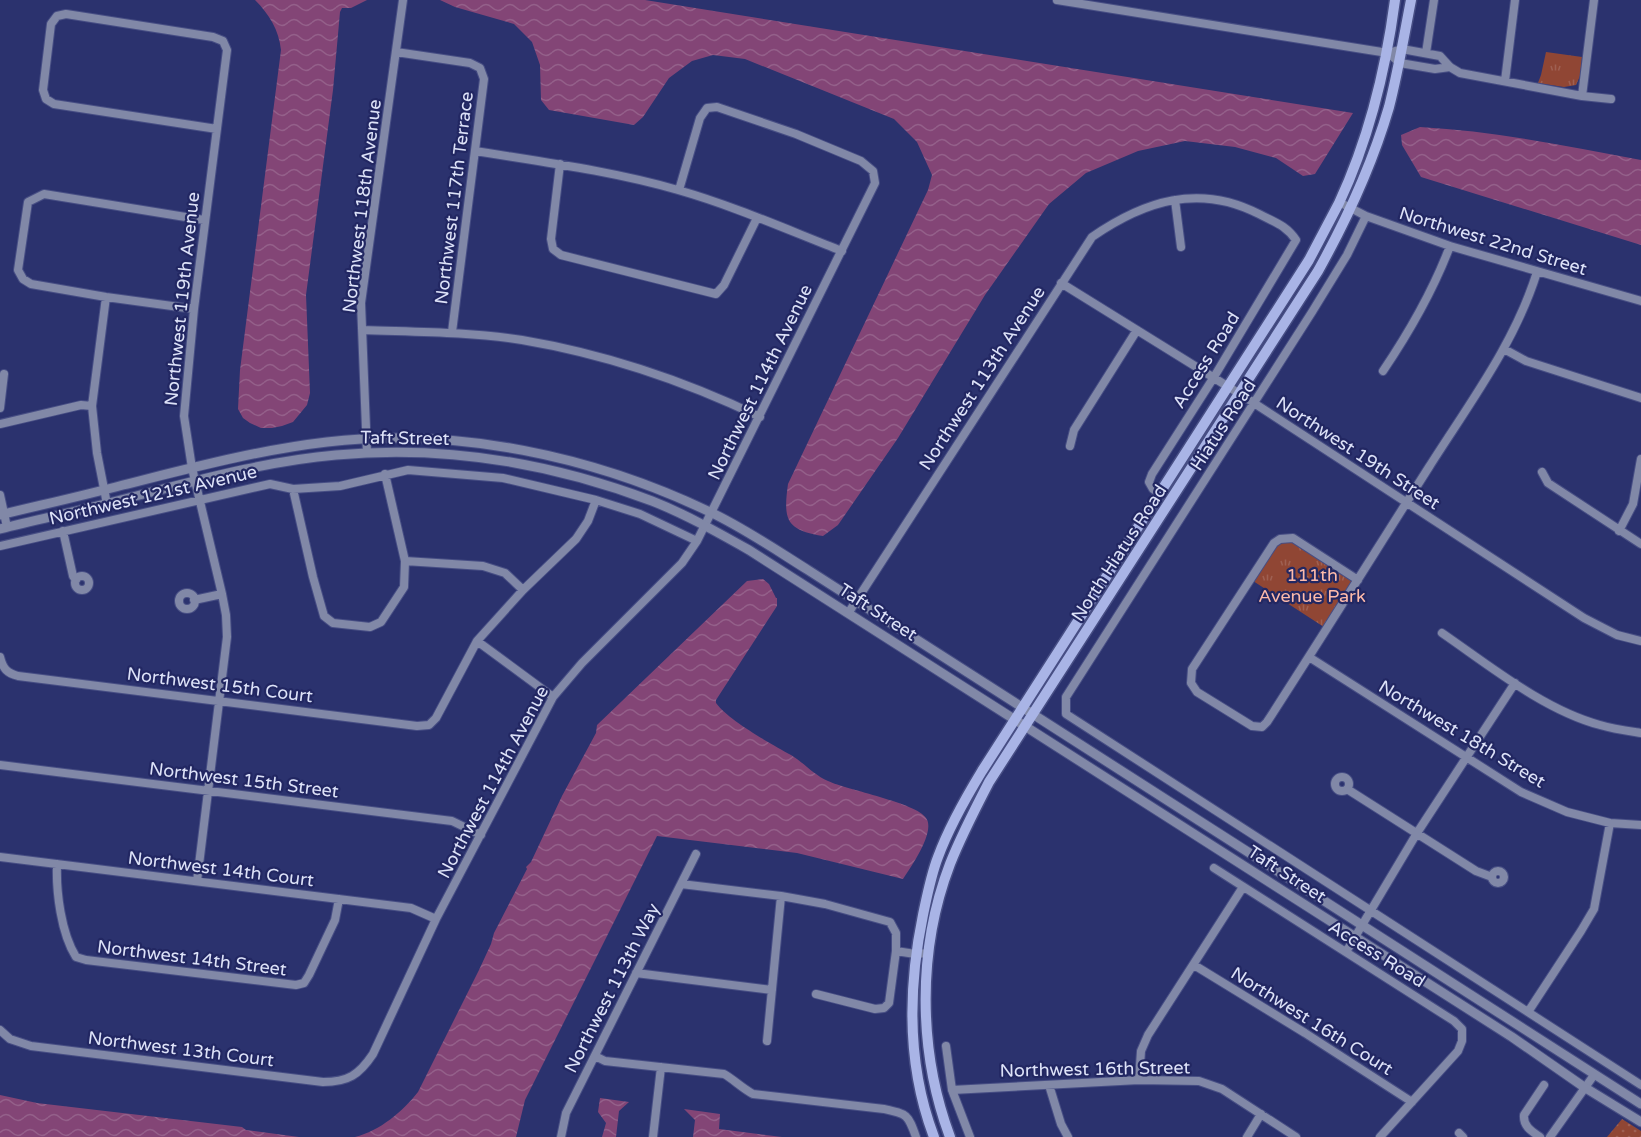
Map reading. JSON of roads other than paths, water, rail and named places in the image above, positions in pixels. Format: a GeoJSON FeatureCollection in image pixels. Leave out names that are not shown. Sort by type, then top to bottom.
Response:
{"type":"FeatureCollection","features":[{"type":"Feature","properties":{"kind":"main road","name":"North Hiatus Road"},"geometry":{"type":"LineString","coordinates":[[934,1137],[921,1093],[912,1016],[915,954],[927,892],[941,849],[957,813],[1015,719],[1309,260],[1339,201],[1359,150],[1388,53],[1395,0]]}},
{"type":"Feature","properties":{"kind":"main road","name":"North Hiatus Road"},"geometry":{"type":"LineString","coordinates":[[950,1137],[935,1092],[928,1054],[926,1016],[929,953],[936,911],[949,866],[967,824],[989,782],[1034,716],[1318,271],[1351,208],[1388,109],[1400,63],[1411,0]]}},
{"type":"Feature","properties":{"kind":"main road"},"geometry":{"type":"LineString","coordinates":[[1072,631],[1083,639]]}},
{"type":"Feature","properties":{"kind":"street","name":"Northwest 118th Avenue"},"geometry":{"type":"LineString","coordinates":[[367,453],[361,303],[403,0]]}},
{"type":"Feature","properties":{"kind":"street"},"geometry":{"type":"LineString","coordinates":[[1057,0],[1388,53],[1402,49],[1426,52],[1440,56],[1450,67],[1460,73],[1582,96],[1611,99]]}},
{"type":"Feature","properties":{"kind":"street"},"geometry":{"type":"LineString","coordinates":[[1426,52],[1434,0]]}},
{"type":"Feature","properties":{"kind":"street"},"geometry":{"type":"LineString","coordinates":[[1505,81],[1515,0]]}},
{"type":"Feature","properties":{"kind":"street"},"geometry":{"type":"LineString","coordinates":[[1582,96],[1594,0]]}},
{"type":"Feature","properties":{"kind":"street","name":"Northwest 119th Avenue"},"geometry":{"type":"LineString","coordinates":[[197,881],[227,638],[222,594],[192,468],[184,416],[204,220],[217,129],[227,50],[223,41],[213,37],[66,14],[57,16],[51,24],[43,90],[46,99],[54,105],[217,129]]}},
{"type":"Feature","properties":{"kind":"street","name":"Northwest 117th Terrace"},"geometry":{"type":"LineString","coordinates":[[396,52],[470,63],[480,68],[484,79],[452,332]]}},
{"type":"Feature","properties":{"kind":"street"},"geometry":{"type":"LineString","coordinates":[[1388,53],[1400,63],[1435,69],[1450,67]]}},
{"type":"Feature","properties":{"kind":"street","name":"Northwest 114th Avenue"},"geometry":{"type":"LineString","coordinates":[[349,1078],[363,1069],[373,1054],[436,920],[553,697],[582,663],[682,563],[696,541],[875,183],[873,171],[861,161],[796,134],[717,107],[707,108],[700,118],[679,190]]}},
{"type":"Feature","properties":{"kind":"street"},"geometry":{"type":"LineString","coordinates":[[476,151],[618,175],[679,190],[842,251]]}},
{"type":"Feature","properties":{"kind":"street"},"geometry":{"type":"LineString","coordinates":[[560,164],[551,239],[553,249],[561,255],[716,294],[724,285],[757,218]]}},
{"type":"Feature","properties":{"kind":"street"},"geometry":{"type":"LineString","coordinates":[[194,309],[31,284],[23,279],[18,270],[28,202],[44,194],[204,220]]}},
{"type":"Feature","properties":{"kind":"street","name":"Access Road"},"geometry":{"type":"LineString","coordinates":[[1160,494],[1149,482],[1152,474],[1214,377],[1296,240],[1289,229],[1244,206],[1221,199],[1175,200]]}},
{"type":"Feature","properties":{"kind":"street"},"geometry":{"type":"LineString","coordinates":[[1175,200],[1181,247]]}},
{"type":"Feature","properties":{"kind":"street","name":"Northwest 113th Avenue"},"geometry":{"type":"LineString","coordinates":[[849,612],[1092,237],[1118,219],[1152,205],[1175,200]]}},
{"type":"Feature","properties":{"kind":"street","name":"Northwest 22nd Street"},"geometry":{"type":"LineString","coordinates":[[1339,201],[1366,216],[1450,246],[1641,301]]}},
{"type":"Feature","properties":{"kind":"street","name":"Hiatus Road"},"geometry":{"type":"LineString","coordinates":[[1065,709],[1066,697],[1347,255],[1366,216]]}},
{"type":"Feature","properties":{"kind":"street"},"geometry":{"type":"LineString","coordinates":[[1383,371],[1405,340],[1434,286],[1450,246]]}},
{"type":"Feature","properties":{"kind":"street"},"geometry":{"type":"LineString","coordinates":[[1358,580],[1293,538],[1280,539],[1274,543],[1192,669],[1191,683],[1197,692],[1252,726],[1262,727],[1267,722],[1358,580],[1504,349],[1529,298],[1538,272]]}},
{"type":"Feature","properties":{"kind":"street","name":"Northwest 19th Street"},"geometry":{"type":"LineString","coordinates":[[1061,283],[1214,377],[1584,618],[1617,635],[1641,641]]}},
{"type":"Feature","properties":{"kind":"street"},"geometry":{"type":"LineString","coordinates":[[106,297],[92,406],[106,504]]}},
{"type":"Feature","properties":{"kind":"street"},"geometry":{"type":"LineString","coordinates":[[363,330],[452,332],[521,340],[620,363],[722,399],[760,417]]}},
{"type":"Feature","properties":{"kind":"street"},"geometry":{"type":"LineString","coordinates":[[1070,446],[1074,430],[1137,330]]}},
{"type":"Feature","properties":{"kind":"street"},"geometry":{"type":"LineString","coordinates":[[1504,349],[1526,361],[1641,398]]}},
{"type":"Feature","properties":{"kind":"street"},"geometry":{"type":"LineString","coordinates":[[0,408],[4,374]]}},
{"type":"Feature","properties":{"kind":"street"},"geometry":{"type":"LineString","coordinates":[[0,424],[81,405],[92,406]]}},
{"type":"Feature","properties":{"kind":"street","name":"Taft Street"},"geometry":{"type":"LineString","coordinates":[[2,514],[283,448],[367,439],[464,442],[543,454],[596,467],[659,490],[712,513],[856,601],[1641,1104]]}},
{"type":"Feature","properties":{"kind":"street","name":"Taft Street"},"geometry":{"type":"LineString","coordinates":[[4,528],[284,462],[367,453],[415,453],[504,461],[591,481],[653,502],[705,525],[849,612],[1512,1037],[1584,1088],[1641,1122]]}},
{"type":"Feature","properties":{"kind":"street"},"geometry":{"type":"LineString","coordinates":[[539,468],[543,454]]}},
{"type":"Feature","properties":{"kind":"street"},"geometry":{"type":"LineString","coordinates":[[1619,531],[1632,504],[1641,459]]}},
{"type":"Feature","properties":{"kind":"street","name":"Northwest 121st Avenue"},"geometry":{"type":"LineString","coordinates":[[0,546],[270,484],[293,489],[340,486],[408,470],[503,478],[596,500],[640,514],[696,541]]}},
{"type":"Feature","properties":{"kind":"street"},"geometry":{"type":"LineString","coordinates":[[1542,472],[1548,483],[1641,544]]}},
{"type":"Feature","properties":{"kind":"street"},"geometry":{"type":"LineString","coordinates":[[293,489],[324,616],[333,623],[370,627],[381,622],[404,587],[405,561],[385,474]]}},
{"type":"Feature","properties":{"kind":"street"},"geometry":{"type":"LineString","coordinates":[[0,495],[4,528]]}},
{"type":"Feature","properties":{"kind":"street"},"geometry":{"type":"LineString","coordinates":[[553,697],[477,640],[523,590],[576,538],[588,521],[596,500]]}},
{"type":"Feature","properties":{"kind":"street"},"geometry":{"type":"LineString","coordinates":[[63,531],[73,576],[76,580]]}},
{"type":"Feature","properties":{"kind":"street"},"geometry":{"type":"LineString","coordinates":[[405,561],[483,566],[505,573],[523,590]]}},
{"type":"Feature","properties":{"kind":"street"},"geometry":{"type":"LineString","coordinates":[[194,600],[222,594]]}},
{"type":"Feature","properties":{"kind":"street"},"geometry":{"type":"LineString","coordinates":[[1442,633],[1515,683],[1561,710],[1600,725],[1641,733]]}},
{"type":"Feature","properties":{"kind":"street"},"geometry":{"type":"LineString","coordinates":[[900,645],[907,634]]}},
{"type":"Feature","properties":{"kind":"street","name":"Northwest 15th Court"},"geometry":{"type":"LineString","coordinates":[[0,657],[8,673],[417,726],[429,725],[436,718],[477,640]]}},
{"type":"Feature","properties":{"kind":"street","name":"Northwest 18th Street"},"geometry":{"type":"LineString","coordinates":[[1309,657],[1521,792],[1567,812],[1610,823],[1641,825]]}},
{"type":"Feature","properties":{"kind":"street"},"geometry":{"type":"LineString","coordinates":[[1346,952],[1361,924],[1515,683]]}},
{"type":"Feature","properties":{"kind":"street","name":"Taft Street"},"geometry":{"type":"LineString","coordinates":[[1065,709],[1069,717],[1641,1085]]}},
{"type":"Feature","properties":{"kind":"street","name":"Northwest 15th Street"},"geometry":{"type":"LineString","coordinates":[[0,765],[452,821],[481,835]]}},
{"type":"Feature","properties":{"kind":"street"},"geometry":{"type":"LineString","coordinates":[[1125,790],[1133,779]]}},
{"type":"Feature","properties":{"kind":"street"},"geometry":{"type":"LineString","coordinates":[[1347,789],[1476,871],[1492,877]]}},
{"type":"Feature","properties":{"kind":"street"},"geometry":{"type":"LineString","coordinates":[[1528,1012],[1594,909],[1610,823]]}},
{"type":"Feature","properties":{"kind":"street"},"geometry":{"type":"LineString","coordinates":[[1195,835],[1203,824]]}},
{"type":"Feature","properties":{"kind":"street","name":"Northwest 113th Way"},"geometry":{"type":"LineString","coordinates":[[561,1137],[566,1113],[696,854]]}},
{"type":"Feature","properties":{"kind":"street","name":"Northwest 14th Court"},"geometry":{"type":"LineString","coordinates":[[0,857],[411,908],[436,920]]}},
{"type":"Feature","properties":{"kind":"street","name":"Northwest 14th Street"},"geometry":{"type":"LineString","coordinates":[[57,864],[56,888],[70,948],[76,957],[86,960],[296,985],[304,983],[335,920],[339,900]]}},
{"type":"Feature","properties":{"kind":"street","name":"Access Road"},"geometry":{"type":"LineString","coordinates":[[1214,868],[1454,1021],[1462,1029],[1462,1041],[1458,1051],[1412,1102]]}},
{"type":"Feature","properties":{"kind":"street"},"geometry":{"type":"LineString","coordinates":[[681,884],[781,896],[825,904],[890,922],[896,933],[896,951],[891,995],[889,1003],[884,1008],[875,1009],[816,994]]}},
{"type":"Feature","properties":{"kind":"street"},"geometry":{"type":"LineString","coordinates":[[1139,1080],[1141,1051],[1148,1035],[1243,887]]}},
{"type":"Feature","properties":{"kind":"street"},"geometry":{"type":"LineString","coordinates":[[767,1041],[781,896]]}},
{"type":"Feature","properties":{"kind":"street"},"geometry":{"type":"LineString","coordinates":[[896,951],[915,954],[929,953]]}},
{"type":"Feature","properties":{"kind":"street","name":"Northwest 16th Court"},"geometry":{"type":"LineString","coordinates":[[1194,965],[1412,1102]]}},
{"type":"Feature","properties":{"kind":"street"},"geometry":{"type":"LineString","coordinates":[[636,973],[772,990]]}},
{"type":"Feature","properties":{"kind":"street","name":"Northwest 13th Court"},"geometry":{"type":"LineString","coordinates":[[0,1030],[10,1039],[32,1046],[323,1082],[336,1082],[349,1078]]}},
{"type":"Feature","properties":{"kind":"street"},"geometry":{"type":"LineString","coordinates":[[946,1046],[952,1090],[970,1137]]}},
{"type":"Feature","properties":{"kind":"street"},"geometry":{"type":"LineString","coordinates":[[595,1056],[605,1061],[724,1074],[739,1087],[753,1094],[884,1109],[901,1113],[908,1117],[916,1137]]}},
{"type":"Feature","properties":{"kind":"street"},"geometry":{"type":"LineString","coordinates":[[653,1137],[662,1068]]}},
{"type":"Feature","properties":{"kind":"street"},"geometry":{"type":"LineString","coordinates":[[1550,1137],[1594,1075]]}},
{"type":"Feature","properties":{"kind":"street","name":"Northwest 16th Street"},"geometry":{"type":"LineString","coordinates":[[952,1090],[1139,1080],[1199,1081],[1222,1089],[1296,1137]]}},
{"type":"Feature","properties":{"kind":"street"},"geometry":{"type":"LineString","coordinates":[[1049,1085],[1061,1124],[1068,1137]]}},
{"type":"Feature","properties":{"kind":"street"},"geometry":{"type":"LineString","coordinates":[[1540,1137],[1526,1126],[1524,1114],[1544,1085]]}},
{"type":"Feature","properties":{"kind":"street"},"geometry":{"type":"LineString","coordinates":[[1380,1137],[1412,1102]]}},
{"type":"Feature","properties":{"kind":"street"},"geometry":{"type":"LineString","coordinates":[[1247,1137],[1261,1114]]}},
{"type":"Feature","properties":{"kind":"water"},"geometry":{"type":"Polygon","coordinates":[[[255,0],[367,0],[351,8],[342,8],[340,12],[333,90],[306,295],[310,393],[307,405],[293,422],[272,428],[261,428],[250,423],[243,418],[238,409],[240,370],[281,50],[272,23],[255,0]]]}},
{"type":"Feature","properties":{"kind":"water"},"geometry":{"type":"Polygon","coordinates":[[[440,0],[645,0],[1353,113],[1315,174],[1303,176],[1276,158],[1235,147],[1185,141],[1138,151],[1086,173],[1049,204],[985,295],[898,438],[838,525],[823,536],[801,530],[790,521],[786,506],[788,484],[928,190],[932,175],[917,142],[894,119],[745,59],[713,55],[692,61],[669,78],[643,117],[634,125],[549,110],[541,100],[540,65],[532,42],[514,24],[455,7],[440,0]]]}},
{"type":"Feature","properties":{"kind":"water"},"geometry":{"type":"Polygon","coordinates":[[[1420,127],[1559,144],[1641,160],[1641,245],[1421,177],[1402,145],[1401,135],[1420,127]]]}},
{"type":"Feature","properties":{"kind":"water"},"geometry":{"type":"Polygon","coordinates":[[[763,579],[769,584],[777,598],[777,606],[716,703],[740,724],[791,755],[823,778],[837,785],[881,797],[920,812],[926,818],[928,831],[916,858],[903,879],[797,853],[657,836],[525,1100],[516,1137],[355,1137],[373,1130],[390,1119],[418,1092],[479,970],[526,867],[531,862],[562,796],[596,733],[597,725],[747,581],[763,579]]]}},
{"type":"Feature","properties":{"kind":"water"},"geometry":{"type":"Polygon","coordinates":[[[0,1095],[37,1103],[242,1127],[246,1130],[299,1137],[0,1137],[0,1095]]]}},
{"type":"Feature","properties":{"kind":"water"},"geometry":{"type":"Polygon","coordinates":[[[600,1098],[629,1102],[619,1111],[616,1137],[602,1137],[606,1123],[598,1112],[600,1098]]]}},
{"type":"Feature","properties":{"kind":"water"},"geometry":{"type":"Polygon","coordinates":[[[684,1109],[720,1114],[719,1129],[782,1137],[693,1137],[695,1120],[684,1109]]]}},
{"type":"Feature","properties":{"kind":"park label","name":"111th Avenue Park"},"geometry":{"type":"Point","coordinates":[1312,585]}}]}
